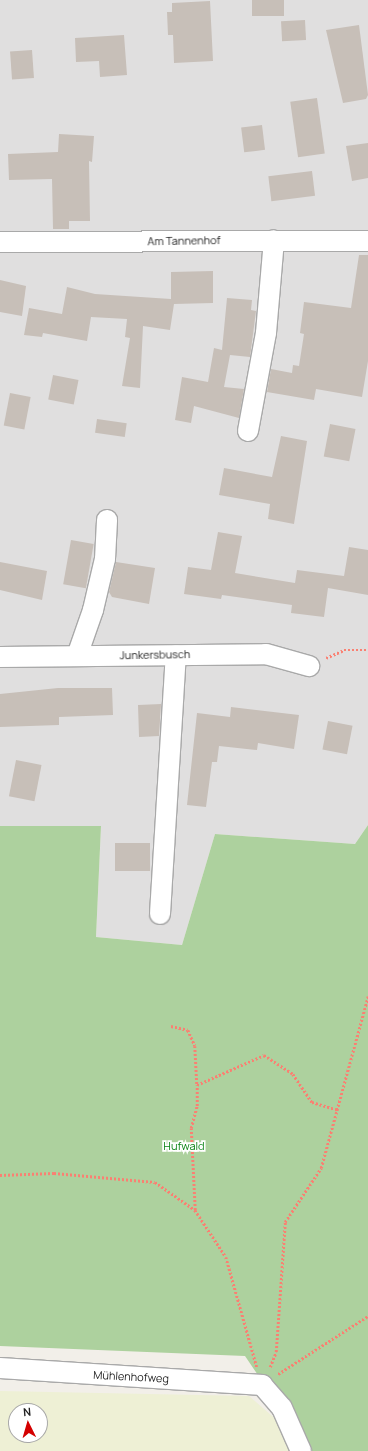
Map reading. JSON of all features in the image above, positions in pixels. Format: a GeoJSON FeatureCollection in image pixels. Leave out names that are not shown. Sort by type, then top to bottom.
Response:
{"type":"FeatureCollection","features":[{"type":"Feature","properties":{"kind":"street","name":"Am Tannenhof"},"geometry":{"type":"LineString","coordinates":[[0,242],[274,240],[368,241]]}},
{"type":"Feature","properties":{"kind":"street"},"geometry":{"type":"LineString","coordinates":[[248,431],[266,333],[274,240]]}},
{"type":"Feature","properties":{"kind":"street"},"geometry":{"type":"LineString","coordinates":[[77,656],[93,610],[105,559],[107,520]]}},
{"type":"Feature","properties":{"kind":"street","name":"Junkersbusch"},"geometry":{"type":"LineString","coordinates":[[0,657],[266,654],[309,666]]}},
{"type":"Feature","properties":{"kind":"street"},"geometry":{"type":"LineString","coordinates":[[160,914],[176,655]]}},
{"type":"Feature","properties":{"kind":"street","name":"Mühlenhofweg"},"geometry":{"type":"LineString","coordinates":[[0,1368],[262,1384]]}},
{"type":"Feature","properties":{"kind":"street"},"geometry":{"type":"LineString","coordinates":[[262,1384],[282,1408],[301,1451]]}},
{"type":"Feature","properties":{"kind":"path"},"geometry":{"type":"LineString","coordinates":[[309,666],[344,650],[368,650]]}},
{"type":"Feature","properties":{"kind":"path"},"geometry":{"type":"LineString","coordinates":[[262,1384],[276,1352],[286,1222],[321,1168],[368,996]]}},
{"type":"Feature","properties":{"kind":"path"},"geometry":{"type":"LineString","coordinates":[[171,1026],[188,1030],[196,1046],[197,1106],[191,1128],[195,1210]]}},
{"type":"Feature","properties":{"kind":"path"},"geometry":{"type":"LineString","coordinates":[[197,1085],[264,1055],[294,1074],[312,1102],[338,1110]]}},
{"type":"Feature","properties":{"kind":"path"},"geometry":{"type":"LineString","coordinates":[[0,1175],[54,1173],[155,1182],[195,1210],[226,1257],[262,1384]]}},
{"type":"Feature","properties":{"kind":"path"},"geometry":{"type":"LineString","coordinates":[[262,1384],[368,1316]]}},
{"type":"Feature","properties":{"kind":"shaded area"},"geometry":{"type":"Polygon","coordinates":[[[0,0],[368,0],[368,825],[355,844],[215,834],[182,945],[96,937],[101,826],[0,826],[0,0]]]}},
{"type":"Feature","properties":{"kind":"green space","name":"Hufwald"},"geometry":{"type":"Polygon","coordinates":[[[368,825],[368,1451],[303,1451],[287,1418],[245,1356],[0,1346],[0,826],[101,826],[96,937],[182,945],[215,834],[355,844],[368,825]]]}},
{"type":"Feature","properties":{"kind":"green space"},"geometry":{"type":"Polygon","coordinates":[[[0,1391],[249,1396],[278,1421],[292,1451],[0,1451],[0,1391]]]}},
{"type":"Feature","properties":{"kind":"building"},"geometry":{"type":"Polygon","coordinates":[[[252,0],[284,0],[284,16],[252,16],[252,0]]]}},
{"type":"Feature","properties":{"kind":"building"},"geometry":{"type":"Polygon","coordinates":[[[210,1],[213,61],[174,63],[173,35],[168,35],[167,12],[172,12],[172,3],[210,1]]]}},
{"type":"Feature","properties":{"kind":"building"},"geometry":{"type":"Polygon","coordinates":[[[305,20],[306,40],[282,41],[281,21],[305,20]]]}},
{"type":"Feature","properties":{"kind":"building"},"geometry":{"type":"Polygon","coordinates":[[[359,25],[368,95],[366,99],[343,103],[326,30],[359,25]]]}},
{"type":"Feature","properties":{"kind":"building"},"geometry":{"type":"Polygon","coordinates":[[[124,35],[127,75],[100,77],[99,61],[76,62],[75,38],[124,35]]]}},
{"type":"Feature","properties":{"kind":"building"},"geometry":{"type":"Polygon","coordinates":[[[32,50],[34,78],[12,79],[10,52],[32,50]]]}},
{"type":"Feature","properties":{"kind":"building"},"geometry":{"type":"Polygon","coordinates":[[[317,98],[325,153],[298,157],[290,102],[317,98]]]}},
{"type":"Feature","properties":{"kind":"building"},"geometry":{"type":"Polygon","coordinates":[[[262,125],[265,150],[244,152],[241,128],[262,125]]]}},
{"type":"Feature","properties":{"kind":"building"},"geometry":{"type":"Polygon","coordinates":[[[59,134],[94,136],[92,162],[89,161],[90,221],[69,221],[69,229],[53,229],[52,179],[9,180],[8,154],[58,152],[59,134]]]}},
{"type":"Feature","properties":{"kind":"building"},"geometry":{"type":"Polygon","coordinates":[[[368,143],[368,178],[352,181],[346,146],[368,143]]]}},
{"type":"Feature","properties":{"kind":"building"},"geometry":{"type":"Polygon","coordinates":[[[312,171],[315,196],[271,201],[268,176],[312,171]]]}},
{"type":"Feature","properties":{"kind":"building"},"geometry":{"type":"Polygon","coordinates":[[[359,255],[368,255],[368,361],[362,397],[316,389],[314,400],[267,392],[271,369],[292,373],[293,365],[299,366],[304,334],[300,333],[304,302],[351,308],[359,255]]]}},
{"type":"Feature","properties":{"kind":"building"},"geometry":{"type":"Polygon","coordinates":[[[213,271],[213,303],[174,304],[170,330],[143,326],[140,388],[122,386],[130,338],[125,337],[127,319],[91,317],[87,341],[43,333],[42,337],[24,335],[29,308],[62,314],[67,287],[95,294],[171,299],[171,272],[213,271]]]}},
{"type":"Feature","properties":{"kind":"building"},"geometry":{"type":"Polygon","coordinates":[[[0,280],[26,286],[22,316],[0,312],[0,280]]]}},
{"type":"Feature","properties":{"kind":"building"},"geometry":{"type":"Polygon","coordinates":[[[227,298],[252,300],[251,310],[256,311],[250,357],[230,355],[224,387],[244,389],[239,418],[194,406],[191,423],[175,420],[182,377],[208,382],[214,348],[222,350],[227,298]]]}},
{"type":"Feature","properties":{"kind":"building"},"geometry":{"type":"Polygon","coordinates":[[[53,375],[79,380],[74,405],[48,400],[53,375]]]}},
{"type":"Feature","properties":{"kind":"building"},"geometry":{"type":"Polygon","coordinates":[[[10,393],[31,397],[24,429],[4,425],[10,393]]]}},
{"type":"Feature","properties":{"kind":"building"},"geometry":{"type":"Polygon","coordinates":[[[97,419],[127,423],[125,437],[95,433],[97,419]]]}},
{"type":"Feature","properties":{"kind":"building"},"geometry":{"type":"Polygon","coordinates":[[[330,424],[356,429],[349,461],[324,456],[330,424]]]}},
{"type":"Feature","properties":{"kind":"building"},"geometry":{"type":"Polygon","coordinates":[[[281,436],[307,441],[294,524],[268,519],[270,504],[219,495],[224,468],[272,477],[281,436]]]}},
{"type":"Feature","properties":{"kind":"building"},"geometry":{"type":"Polygon","coordinates":[[[218,532],[242,536],[235,573],[295,583],[297,570],[344,576],[349,547],[368,550],[368,595],[328,588],[324,617],[291,613],[292,605],[222,595],[221,599],[184,594],[188,567],[211,570],[218,532]]]}},
{"type":"Feature","properties":{"kind":"building"},"geometry":{"type":"Polygon","coordinates":[[[71,540],[94,544],[86,588],[63,584],[71,540]]]}},
{"type":"Feature","properties":{"kind":"building"},"geometry":{"type":"Polygon","coordinates":[[[0,562],[47,571],[42,600],[0,590],[0,562]]]}},
{"type":"Feature","properties":{"kind":"building"},"geometry":{"type":"Polygon","coordinates":[[[116,562],[155,568],[149,604],[112,597],[109,592],[116,562]]]}},
{"type":"Feature","properties":{"kind":"building"},"geometry":{"type":"Polygon","coordinates":[[[58,688],[112,688],[113,715],[59,717],[59,725],[0,727],[0,694],[58,688]]]}},
{"type":"Feature","properties":{"kind":"building"},"geometry":{"type":"Polygon","coordinates":[[[161,704],[159,736],[139,737],[138,705],[161,704]]]}},
{"type":"Feature","properties":{"kind":"building"},"geometry":{"type":"Polygon","coordinates":[[[231,707],[299,715],[294,749],[258,743],[257,750],[219,746],[217,762],[212,762],[206,807],[187,805],[197,713],[230,717],[231,707]]]}},
{"type":"Feature","properties":{"kind":"building"},"geometry":{"type":"Polygon","coordinates":[[[328,721],[353,726],[347,754],[322,749],[328,721]]]}},
{"type":"Feature","properties":{"kind":"building"},"geometry":{"type":"Polygon","coordinates":[[[16,760],[42,765],[34,801],[9,796],[16,760]]]}},
{"type":"Feature","properties":{"kind":"building"},"geometry":{"type":"Polygon","coordinates":[[[115,843],[150,843],[150,871],[115,871],[115,843]]]}}]}
